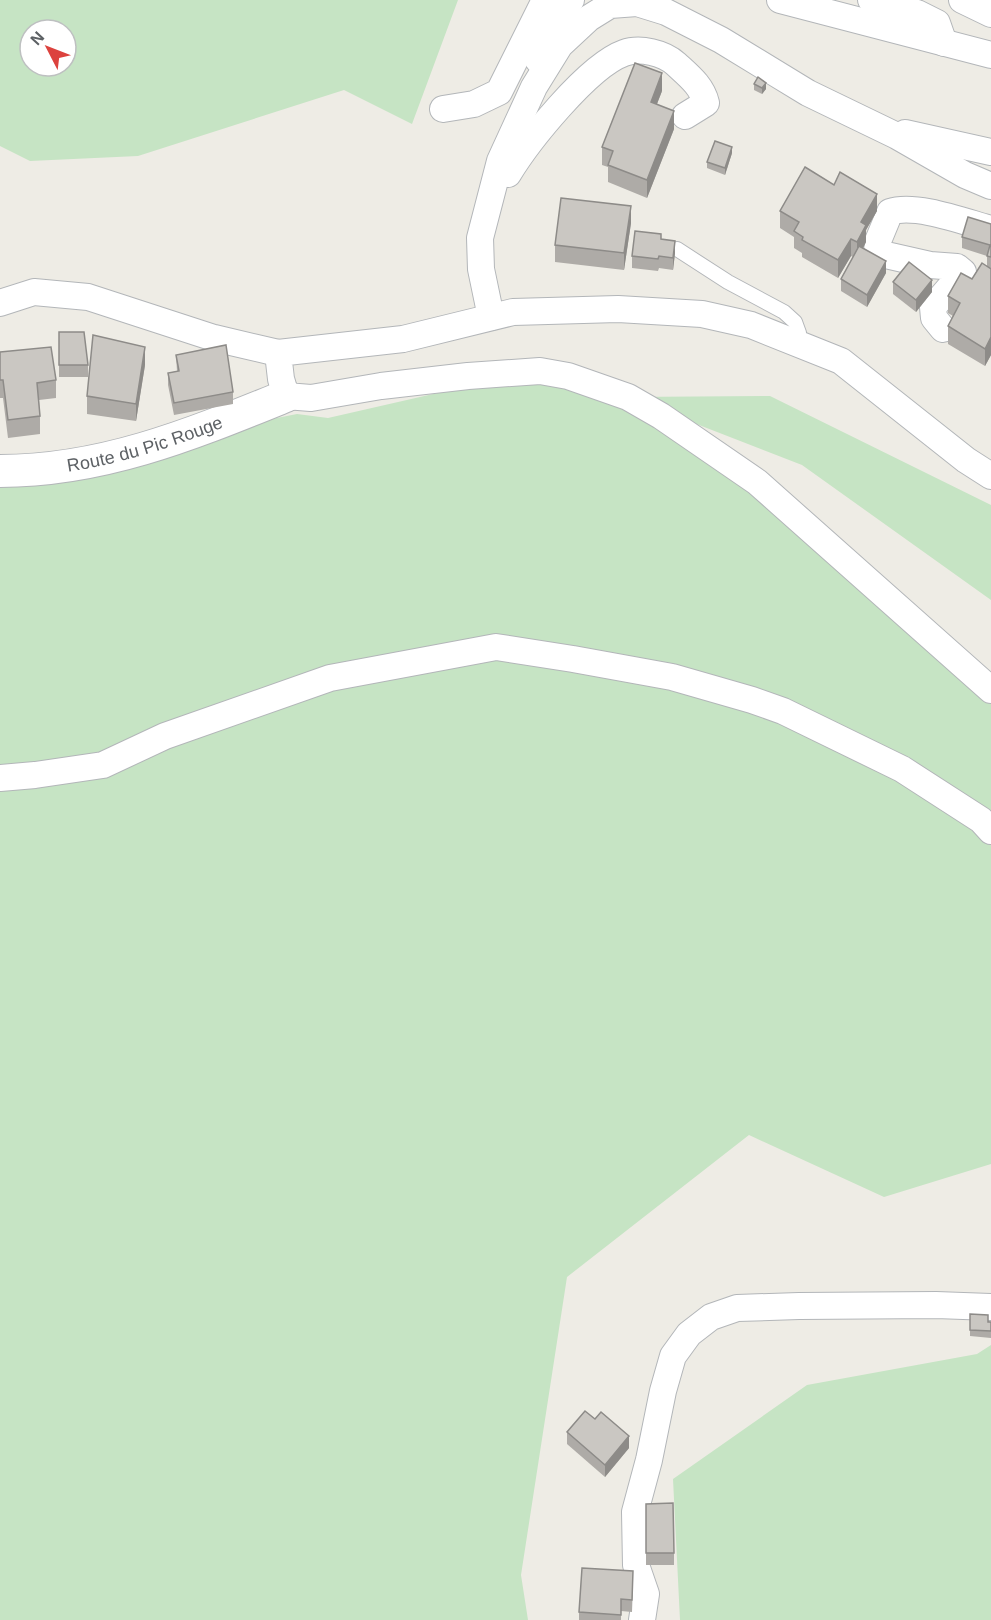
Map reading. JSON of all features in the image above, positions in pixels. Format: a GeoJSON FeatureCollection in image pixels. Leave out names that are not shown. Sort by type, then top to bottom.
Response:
{"type":"FeatureCollection","features":[{"type":"Feature","properties":{"kind":"street"},"geometry":{"type":"LineString","coordinates":[[443,109],[474,104],[499,92],[544,0]]}},
{"type":"Feature","properties":{"kind":"street"},"geometry":{"type":"LineString","coordinates":[[534,87],[535,70],[542,43],[571,0]]}},
{"type":"Feature","properties":{"kind":"street"},"geometry":{"type":"LineString","coordinates":[[780,0],[991,55]]}},
{"type":"Feature","properties":{"kind":"street"},"geometry":{"type":"LineString","coordinates":[[871,0],[917,13],[937,23],[944,43]]}},
{"type":"Feature","properties":{"kind":"street"},"geometry":{"type":"LineString","coordinates":[[962,0],[991,14]]}},
{"type":"Feature","properties":{"kind":"street"},"geometry":{"type":"LineString","coordinates":[[491,317],[481,269],[480,238],[500,160],[534,87],[560,45],[589,18],[610,5],[637,3],[666,12],[721,40],[808,93],[890,132],[965,175],[991,186]]}},
{"type":"Feature","properties":{"kind":"street"},"geometry":{"type":"LineString","coordinates":[[489,203],[520,153],[547,121],[574,91],[602,67],[624,53],[639,50],[655,54],[673,62],[691,78],[703,91],[706,103],[685,116]]}},
{"type":"Feature","properties":{"kind":"street"},"geometry":{"type":"LineString","coordinates":[[890,132],[901,132],[991,152]]}},
{"type":"Feature","properties":{"kind":"street"},"geometry":{"type":"LineString","coordinates":[[943,329],[934,318],[933,307],[963,272],[957,267],[930,265],[877,253],[878,241],[887,218],[890,212],[900,208],[991,229]]}},
{"type":"Feature","properties":{"kind":"street"},"geometry":{"type":"LineString","coordinates":[[0,303],[34,292],[88,297],[213,338],[278,353],[403,339],[513,312],[618,309],[702,314],[751,325],[841,361],[931,433],[991,476]]}},
{"type":"Feature","properties":{"kind":"street"},"geometry":{"type":"LineString","coordinates":[[278,353],[280,379],[286,396],[311,398],[381,386],[540,371],[568,376],[628,397],[661,416],[757,483],[991,690]]}},
{"type":"Feature","properties":{"kind":"street","name":"Route du Pic Rouge"},"geometry":{"type":"LineString","coordinates":[[0,471],[33,471],[104,460],[201,431],[286,396]]}},
{"type":"Feature","properties":{"kind":"street"},"geometry":{"type":"LineString","coordinates":[[0,778],[103,765],[165,736],[330,678],[496,647],[573,658],[672,677],[783,711],[902,769],[981,820],[991,831]]}},
{"type":"Feature","properties":{"kind":"street"},"geometry":{"type":"LineString","coordinates":[[642,1620],[646,1594],[636,1565],[635,1512],[649,1460],[663,1391],[674,1356],[689,1334],[711,1317],[737,1308],[926,1305],[991,1307]]}},
{"type":"Feature","properties":{"kind":"lane"},"geometry":{"type":"LineString","coordinates":[[677,249],[728,282],[784,312],[795,322],[800,345]]}},
{"type":"Feature","properties":{"kind":"green space"},"geometry":{"type":"Polygon","coordinates":[[[0,0],[458,0],[412,124],[344,90],[138,156],[30,161],[0,146],[0,0]]]}},
{"type":"Feature","properties":{"kind":"green space"},"geometry":{"type":"Polygon","coordinates":[[[490,381],[601,383],[755,485],[991,689],[991,1164],[884,1197],[749,1135],[567,1277],[521,1575],[528,1620],[0,1620],[0,481],[216,430],[297,414],[328,418],[490,381]]]}},
{"type":"Feature","properties":{"kind":"green space"},"geometry":{"type":"Polygon","coordinates":[[[770,396],[991,505],[991,600],[802,465],[627,397],[770,396]]]}},
{"type":"Feature","properties":{"kind":"green space"},"geometry":{"type":"Polygon","coordinates":[[[991,1345],[991,1620],[680,1620],[673,1479],[807,1385],[977,1354],[991,1345]]]}},
{"type":"Feature","properties":{"kind":"building"},"geometry":{"type":"Polygon","coordinates":[[[635,63],[662,73],[651,102],[674,111],[647,180],[608,165],[613,151],[602,147],[635,63]]]}},
{"type":"Feature","properties":{"kind":"building"},"geometry":{"type":"Polygon","coordinates":[[[758,77],[766,83],[762,88],[754,84],[758,77]]]}},
{"type":"Feature","properties":{"kind":"building"},"geometry":{"type":"Polygon","coordinates":[[[715,141],[732,147],[725,168],[707,162],[715,141]]]}},
{"type":"Feature","properties":{"kind":"building"},"geometry":{"type":"Polygon","coordinates":[[[805,167],[834,185],[840,172],[877,194],[861,222],[866,225],[857,242],[851,239],[838,260],[802,240],[803,237],[794,231],[799,222],[780,211],[805,167]]]}},
{"type":"Feature","properties":{"kind":"building"},"geometry":{"type":"Polygon","coordinates":[[[561,198],[631,206],[624,253],[555,245],[561,198]]]}},
{"type":"Feature","properties":{"kind":"building"},"geometry":{"type":"Polygon","coordinates":[[[968,217],[991,224],[991,257],[987,256],[990,245],[962,237],[968,217]]]}},
{"type":"Feature","properties":{"kind":"building"},"geometry":{"type":"Polygon","coordinates":[[[635,231],[661,234],[661,239],[675,241],[673,258],[632,256],[635,231]]]}},
{"type":"Feature","properties":{"kind":"building"},"geometry":{"type":"Polygon","coordinates":[[[859,246],[886,261],[867,295],[841,279],[859,246]]]}},
{"type":"Feature","properties":{"kind":"building"},"geometry":{"type":"Polygon","coordinates":[[[909,262],[932,280],[916,300],[893,282],[909,262]]]}},
{"type":"Feature","properties":{"kind":"building"},"geometry":{"type":"Polygon","coordinates":[[[982,263],[991,269],[991,337],[985,349],[948,326],[960,303],[948,296],[961,273],[972,279],[982,263]]]}},
{"type":"Feature","properties":{"kind":"building"},"geometry":{"type":"Polygon","coordinates":[[[59,332],[84,332],[88,365],[59,365],[59,332]]]}},
{"type":"Feature","properties":{"kind":"building"},"geometry":{"type":"Polygon","coordinates":[[[93,335],[145,347],[136,404],[87,396],[93,335]]]}},
{"type":"Feature","properties":{"kind":"building"},"geometry":{"type":"Polygon","coordinates":[[[226,345],[233,392],[174,403],[168,373],[179,371],[176,355],[226,345]]]}},
{"type":"Feature","properties":{"kind":"building"},"geometry":{"type":"Polygon","coordinates":[[[51,347],[56,380],[37,383],[40,416],[8,420],[3,380],[0,380],[0,352],[51,347]]]}},
{"type":"Feature","properties":{"kind":"building"},"geometry":{"type":"Polygon","coordinates":[[[970,1314],[988,1315],[991,1331],[970,1330],[970,1314]]]}},
{"type":"Feature","properties":{"kind":"building"},"geometry":{"type":"Polygon","coordinates":[[[585,1411],[595,1419],[601,1412],[629,1436],[605,1465],[567,1432],[585,1411]]]}},
{"type":"Feature","properties":{"kind":"building"},"geometry":{"type":"Polygon","coordinates":[[[673,1503],[674,1553],[646,1553],[646,1504],[673,1503]]]}},
{"type":"Feature","properties":{"kind":"building"},"geometry":{"type":"Polygon","coordinates":[[[582,1568],[633,1571],[632,1600],[621,1599],[621,1615],[579,1612],[582,1568]]]}}]}
